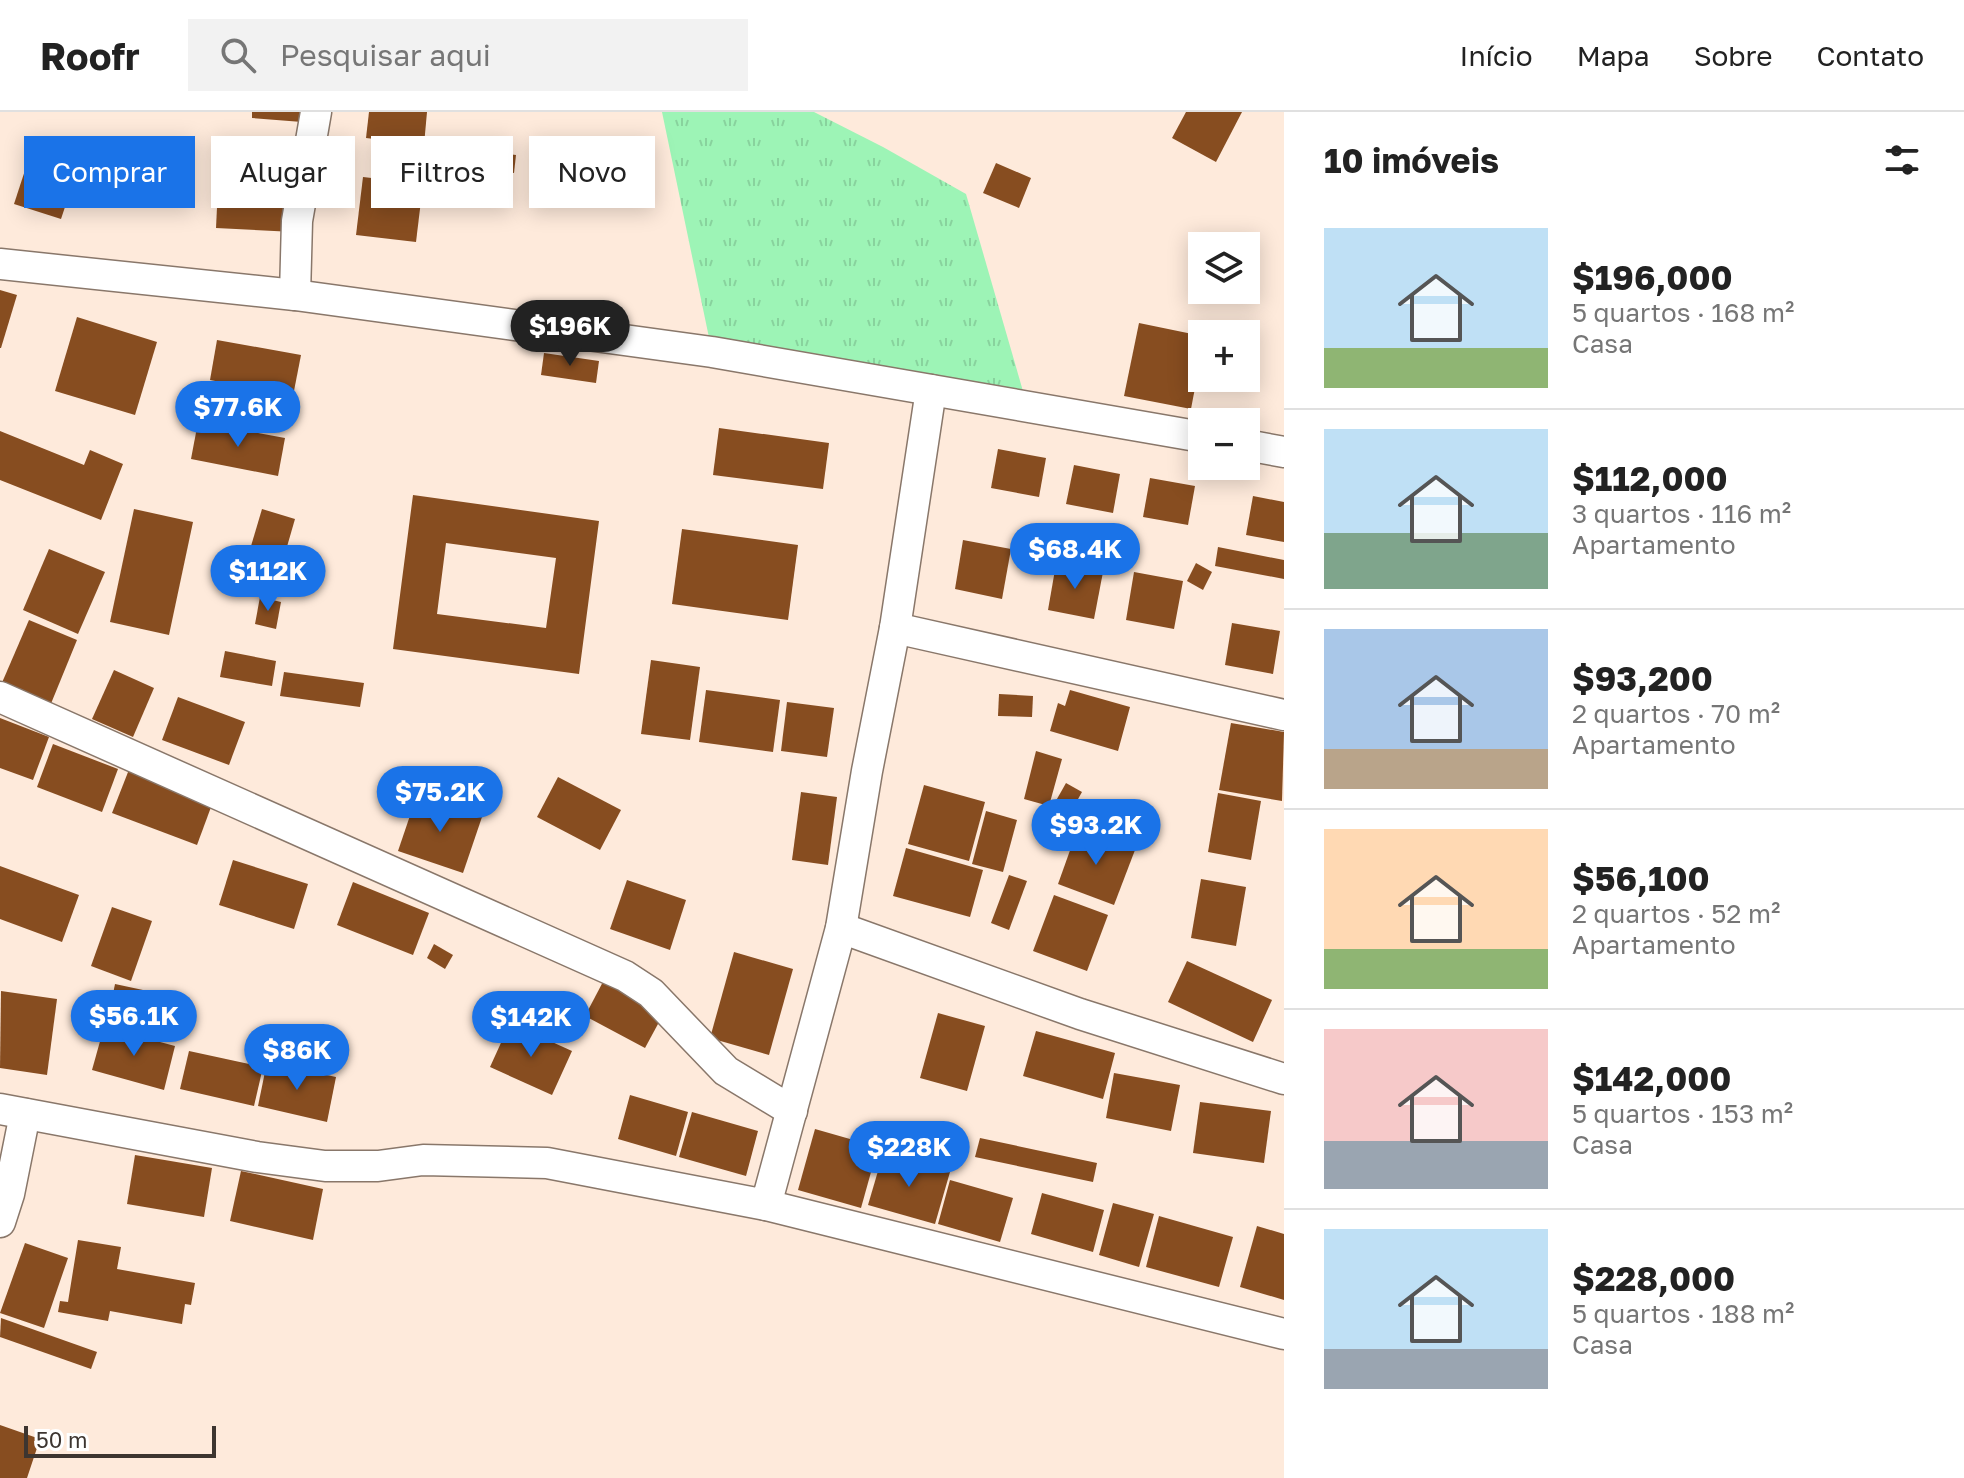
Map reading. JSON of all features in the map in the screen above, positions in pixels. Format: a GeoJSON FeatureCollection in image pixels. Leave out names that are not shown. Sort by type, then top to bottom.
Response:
{"type":"FeatureCollection","features":[{"type":"Feature","properties":{"kind":"street"},"geometry":{"type":"LineString","coordinates":[[295,295],[297,221],[316,112]]}},
{"type":"Feature","properties":{"kind":"street"},"geometry":{"type":"LineString","coordinates":[[0,264],[295,295],[712,352],[1188,435]]}},
{"type":"Feature","properties":{"kind":"street"},"geometry":{"type":"LineString","coordinates":[[766,1205],[841,928],[895,628],[931,390]]}},
{"type":"Feature","properties":{"kind":"street"},"geometry":{"type":"LineString","coordinates":[[1260,448],[1284,452]]}},
{"type":"Feature","properties":{"kind":"street"},"geometry":{"type":"LineString","coordinates":[[895,628],[1284,715]]}},
{"type":"Feature","properties":{"kind":"street"},"geometry":{"type":"LineString","coordinates":[[0,697],[625,976],[651,993],[726,1071],[792,1111]]}},
{"type":"Feature","properties":{"kind":"street"},"geometry":{"type":"LineString","coordinates":[[841,928],[1080,1014],[1284,1079]]}},
{"type":"Feature","properties":{"kind":"street"},"geometry":{"type":"LineString","coordinates":[[0,1222],[9,1194],[12,1111],[257,1157],[325,1166],[378,1166],[423,1160],[547,1163],[766,1205],[1284,1334]]}},
{"type":"Feature","properties":{"kind":"green space"},"geometry":{"type":"Polygon","coordinates":[[[662,112],[814,112],[966,194],[1027,405],[712,352],[662,112]]]}},
{"type":"Feature","properties":{"kind":"building"},"geometry":{"type":"Polygon","coordinates":[[[252,112],[302,112],[302,122],[252,118],[252,112]]]}},
{"type":"Feature","properties":{"kind":"building"},"geometry":{"type":"Polygon","coordinates":[[[369,112],[427,112],[425,136],[366,138],[369,112]]]}},
{"type":"Feature","properties":{"kind":"building"},"geometry":{"type":"Polygon","coordinates":[[[1186,112],[1242,112],[1216,162],[1172,138],[1186,112]]]}},
{"type":"Feature","properties":{"kind":"building"},"geometry":{"type":"Polygon","coordinates":[[[996,163],[1031,178],[1019,208],[983,193],[996,163]]]}},
{"type":"Feature","properties":{"kind":"building"},"geometry":{"type":"Polygon","coordinates":[[[24,173],[24,207],[14,204],[24,173]]]}},
{"type":"Feature","properties":{"kind":"building"},"geometry":{"type":"Polygon","coordinates":[[[363,177],[371,178],[371,208],[420,208],[416,242],[356,235],[363,177]]]}},
{"type":"Feature","properties":{"kind":"building"},"geometry":{"type":"Polygon","coordinates":[[[27,208],[65,208],[61,219],[27,208]]]}},
{"type":"Feature","properties":{"kind":"building"},"geometry":{"type":"Polygon","coordinates":[[[217,208],[295,208],[294,232],[216,228],[217,208]]]}},
{"type":"Feature","properties":{"kind":"building"},"geometry":{"type":"Polygon","coordinates":[[[0,290],[17,295],[1,348],[0,348],[0,290]]]}},
{"type":"Feature","properties":{"kind":"building"},"geometry":{"type":"Polygon","coordinates":[[[77,317],[157,342],[135,415],[55,391],[77,317]]]}},
{"type":"Feature","properties":{"kind":"building"},"geometry":{"type":"Polygon","coordinates":[[[1139,323],[1188,333],[1188,392],[1194,392],[1191,408],[1124,396],[1139,323]]]}},
{"type":"Feature","properties":{"kind":"building"},"geometry":{"type":"Polygon","coordinates":[[[217,340],[301,355],[293,396],[210,380],[217,340]]]}},
{"type":"Feature","properties":{"kind":"building"},"geometry":{"type":"Polygon","coordinates":[[[544,353],[599,361],[596,383],[541,375],[544,353]]]}},
{"type":"Feature","properties":{"kind":"building"},"geometry":{"type":"Polygon","coordinates":[[[198,422],[285,438],[278,476],[191,459],[198,422]]]}},
{"type":"Feature","properties":{"kind":"building"},"geometry":{"type":"Polygon","coordinates":[[[719,428],[829,443],[823,489],[713,475],[719,428]]]}},
{"type":"Feature","properties":{"kind":"building"},"geometry":{"type":"Polygon","coordinates":[[[0,431],[84,465],[90,450],[123,464],[101,520],[0,480],[0,431]]]}},
{"type":"Feature","properties":{"kind":"building"},"geometry":{"type":"Polygon","coordinates":[[[998,449],[1046,458],[1039,497],[991,488],[998,449]]]}},
{"type":"Feature","properties":{"kind":"building"},"geometry":{"type":"Polygon","coordinates":[[[1074,465],[1120,474],[1113,513],[1066,504],[1074,465]]]}},
{"type":"Feature","properties":{"kind":"building"},"geometry":{"type":"Polygon","coordinates":[[[1150,478],[1195,486],[1188,525],[1143,517],[1150,478]]]}},
{"type":"Feature","properties":{"kind":"building"},"geometry":{"type":"Polygon","coordinates":[[[413,495],[599,521],[579,674],[393,649],[413,495]],[[446,543],[437,614],[546,628],[556,558],[446,543]]]}},
{"type":"Feature","properties":{"kind":"building"},"geometry":{"type":"Polygon","coordinates":[[[1253,496],[1284,502],[1284,542],[1246,535],[1253,496]]]}},
{"type":"Feature","properties":{"kind":"building"},"geometry":{"type":"Polygon","coordinates":[[[134,509],[193,522],[169,635],[110,622],[134,509]]]}},
{"type":"Feature","properties":{"kind":"building"},"geometry":{"type":"Polygon","coordinates":[[[262,509],[295,519],[284,557],[251,546],[262,509]]]}},
{"type":"Feature","properties":{"kind":"building"},"geometry":{"type":"Polygon","coordinates":[[[682,529],[798,545],[788,620],[672,604],[682,529]]]}},
{"type":"Feature","properties":{"kind":"building"},"geometry":{"type":"Polygon","coordinates":[[[963,540],[1011,549],[1002,599],[955,589],[963,540]]]}},
{"type":"Feature","properties":{"kind":"building"},"geometry":{"type":"Polygon","coordinates":[[[1218,547],[1284,560],[1284,579],[1215,566],[1218,547]]]}},
{"type":"Feature","properties":{"kind":"building"},"geometry":{"type":"Polygon","coordinates":[[[49,549],[105,572],[78,634],[23,610],[49,549]]]}},
{"type":"Feature","properties":{"kind":"building"},"geometry":{"type":"Polygon","coordinates":[[[1196,563],[1212,572],[1203,590],[1187,581],[1196,563]]]}},
{"type":"Feature","properties":{"kind":"building"},"geometry":{"type":"Polygon","coordinates":[[[1056,564],[1103,572],[1094,619],[1048,610],[1056,564]]]}},
{"type":"Feature","properties":{"kind":"building"},"geometry":{"type":"Polygon","coordinates":[[[1134,572],[1183,581],[1174,629],[1126,620],[1134,572]]]}},
{"type":"Feature","properties":{"kind":"building"},"geometry":{"type":"Polygon","coordinates":[[[260,597],[281,602],[276,629],[255,624],[260,597]]]}},
{"type":"Feature","properties":{"kind":"building"},"geometry":{"type":"Polygon","coordinates":[[[29,620],[77,640],[50,706],[1,685],[29,620]]]}},
{"type":"Feature","properties":{"kind":"building"},"geometry":{"type":"Polygon","coordinates":[[[1232,623],[1280,631],[1273,674],[1225,665],[1232,623]]]}},
{"type":"Feature","properties":{"kind":"building"},"geometry":{"type":"Polygon","coordinates":[[[225,651],[276,661],[272,686],[220,677],[225,651]]]}},
{"type":"Feature","properties":{"kind":"building"},"geometry":{"type":"Polygon","coordinates":[[[651,660],[700,667],[690,740],[641,734],[651,660]]]}},
{"type":"Feature","properties":{"kind":"building"},"geometry":{"type":"Polygon","coordinates":[[[114,670],[154,688],[133,737],[92,719],[114,670]]]}},
{"type":"Feature","properties":{"kind":"building"},"geometry":{"type":"Polygon","coordinates":[[[284,672],[364,683],[360,707],[280,696],[284,672]]]}},
{"type":"Feature","properties":{"kind":"building"},"geometry":{"type":"Polygon","coordinates":[[[706,690],[780,700],[773,752],[699,742],[706,690]]]}},
{"type":"Feature","properties":{"kind":"building"},"geometry":{"type":"Polygon","coordinates":[[[1070,690],[1130,707],[1118,751],[1050,731],[1058,703],[1065,706],[1070,690]]]}},
{"type":"Feature","properties":{"kind":"building"},"geometry":{"type":"Polygon","coordinates":[[[999,694],[1033,696],[1032,717],[998,716],[999,694]]]}},
{"type":"Feature","properties":{"kind":"building"},"geometry":{"type":"Polygon","coordinates":[[[178,697],[245,722],[229,765],[162,740],[178,697]]]}},
{"type":"Feature","properties":{"kind":"building"},"geometry":{"type":"Polygon","coordinates":[[[787,702],[834,708],[827,757],[781,751],[787,702]]]}},
{"type":"Feature","properties":{"kind":"building"},"geometry":{"type":"Polygon","coordinates":[[[0,718],[49,737],[33,780],[0,768],[0,718]]]}},
{"type":"Feature","properties":{"kind":"building"},"geometry":{"type":"Polygon","coordinates":[[[1231,723],[1284,732],[1282,801],[1219,790],[1231,723]]]}},
{"type":"Feature","properties":{"kind":"building"},"geometry":{"type":"Polygon","coordinates":[[[53,744],[118,769],[102,812],[37,787],[53,744]]]}},
{"type":"Feature","properties":{"kind":"building"},"geometry":{"type":"Polygon","coordinates":[[[1036,751],[1062,759],[1049,806],[1024,799],[1036,751]]]}},
{"type":"Feature","properties":{"kind":"building"},"geometry":{"type":"Polygon","coordinates":[[[130,767],[214,799],[197,845],[112,813],[130,767]]]}},
{"type":"Feature","properties":{"kind":"building"},"geometry":{"type":"Polygon","coordinates":[[[558,777],[621,810],[600,850],[537,817],[558,777]]]}},
{"type":"Feature","properties":{"kind":"building"},"geometry":{"type":"Polygon","coordinates":[[[1066,783],[1082,792],[1069,815],[1053,806],[1066,783]]]}},
{"type":"Feature","properties":{"kind":"building"},"geometry":{"type":"Polygon","coordinates":[[[924,785],[985,802],[969,861],[908,844],[924,785]]]}},
{"type":"Feature","properties":{"kind":"building"},"geometry":{"type":"Polygon","coordinates":[[[801,792],[837,797],[828,865],[792,860],[801,792]]]}},
{"type":"Feature","properties":{"kind":"building"},"geometry":{"type":"Polygon","coordinates":[[[1218,793],[1261,801],[1251,860],[1208,852],[1218,793]]]}},
{"type":"Feature","properties":{"kind":"building"},"geometry":{"type":"Polygon","coordinates":[[[417,795],[482,817],[463,873],[398,851],[417,795]]]}},
{"type":"Feature","properties":{"kind":"building"},"geometry":{"type":"Polygon","coordinates":[[[986,811],[1017,820],[1003,872],[972,864],[986,811]]]}},
{"type":"Feature","properties":{"kind":"building"},"geometry":{"type":"Polygon","coordinates":[[[1078,828],[1135,850],[1114,905],[1058,884],[1078,828]]]}},
{"type":"Feature","properties":{"kind":"building"},"geometry":{"type":"Polygon","coordinates":[[[906,848],[983,870],[970,917],[893,896],[906,848]]]}},
{"type":"Feature","properties":{"kind":"building"},"geometry":{"type":"Polygon","coordinates":[[[233,860],[308,884],[294,929],[219,905],[233,860]]]}},
{"type":"Feature","properties":{"kind":"building"},"geometry":{"type":"Polygon","coordinates":[[[0,866],[79,895],[62,942],[0,919],[0,866]]]}},
{"type":"Feature","properties":{"kind":"building"},"geometry":{"type":"Polygon","coordinates":[[[1009,875],[1027,881],[1009,930],[991,923],[1009,875]]]}},
{"type":"Feature","properties":{"kind":"building"},"geometry":{"type":"Polygon","coordinates":[[[1201,879],[1246,887],[1236,946],[1191,938],[1201,879]]]}},
{"type":"Feature","properties":{"kind":"building"},"geometry":{"type":"Polygon","coordinates":[[[627,880],[686,900],[670,950],[610,929],[627,880]]]}},
{"type":"Feature","properties":{"kind":"building"},"geometry":{"type":"Polygon","coordinates":[[[353,882],[429,913],[413,955],[337,925],[353,882]]]}},
{"type":"Feature","properties":{"kind":"building"},"geometry":{"type":"Polygon","coordinates":[[[1054,895],[1108,915],[1087,971],[1033,951],[1054,895]]]}},
{"type":"Feature","properties":{"kind":"building"},"geometry":{"type":"Polygon","coordinates":[[[112,907],[152,921],[131,981],[91,966],[112,907]]]}},
{"type":"Feature","properties":{"kind":"building"},"geometry":{"type":"Polygon","coordinates":[[[434,944],[453,955],[445,969],[427,958],[434,944]]]}},
{"type":"Feature","properties":{"kind":"building"},"geometry":{"type":"Polygon","coordinates":[[[734,952],[793,969],[769,1055],[710,1038],[734,952]]]}},
{"type":"Feature","properties":{"kind":"building"},"geometry":{"type":"Polygon","coordinates":[[[1187,961],[1272,1000],[1253,1042],[1168,1002],[1187,961]]]}},
{"type":"Feature","properties":{"kind":"building"},"geometry":{"type":"Polygon","coordinates":[[[605,978],[665,1011],[645,1048],[585,1016],[605,978]]]}},
{"type":"Feature","properties":{"kind":"building"},"geometry":{"type":"Polygon","coordinates":[[[115,984],[185,999],[176,1040],[107,1024],[115,984]]]}},
{"type":"Feature","properties":{"kind":"building"},"geometry":{"type":"Polygon","coordinates":[[[1,991],[57,999],[47,1075],[0,1068],[1,991]]]}},
{"type":"Feature","properties":{"kind":"building"},"geometry":{"type":"Polygon","coordinates":[[[938,1013],[985,1026],[967,1091],[920,1078],[938,1013]]]}},
{"type":"Feature","properties":{"kind":"building"},"geometry":{"type":"Polygon","coordinates":[[[510,1023],[572,1051],[552,1095],[490,1067],[510,1023]]]}},
{"type":"Feature","properties":{"kind":"building"},"geometry":{"type":"Polygon","coordinates":[[[104,1027],[175,1046],[164,1090],[92,1070],[104,1027]]]}},
{"type":"Feature","properties":{"kind":"building"},"geometry":{"type":"Polygon","coordinates":[[[1036,1031],[1115,1053],[1103,1099],[1023,1076],[1036,1031]]]}},
{"type":"Feature","properties":{"kind":"building"},"geometry":{"type":"Polygon","coordinates":[[[189,1051],[263,1067],[254,1106],[180,1089],[189,1051]]]}},
{"type":"Feature","properties":{"kind":"building"},"geometry":{"type":"Polygon","coordinates":[[[267,1062],[336,1077],[327,1122],[258,1106],[267,1062]]]}},
{"type":"Feature","properties":{"kind":"building"},"geometry":{"type":"Polygon","coordinates":[[[1114,1073],[1180,1085],[1171,1131],[1106,1118],[1114,1073]]]}},
{"type":"Feature","properties":{"kind":"building"},"geometry":{"type":"Polygon","coordinates":[[[630,1095],[688,1112],[676,1156],[618,1139],[630,1095]]]}},
{"type":"Feature","properties":{"kind":"building"},"geometry":{"type":"Polygon","coordinates":[[[1200,1102],[1271,1111],[1264,1163],[1193,1153],[1200,1102]]]}},
{"type":"Feature","properties":{"kind":"building"},"geometry":{"type":"Polygon","coordinates":[[[692,1112],[758,1131],[746,1176],[679,1157],[692,1112]]]}},
{"type":"Feature","properties":{"kind":"building"},"geometry":{"type":"Polygon","coordinates":[[[815,1129],[878,1147],[861,1208],[798,1190],[815,1129]]]}},
{"type":"Feature","properties":{"kind":"building"},"geometry":{"type":"Polygon","coordinates":[[[980,1138],[1097,1163],[1093,1182],[975,1157],[980,1138]]]}},
{"type":"Feature","properties":{"kind":"building"},"geometry":{"type":"Polygon","coordinates":[[[883,1154],[950,1172],[935,1224],[868,1205],[883,1154]]]}},
{"type":"Feature","properties":{"kind":"building"},"geometry":{"type":"Polygon","coordinates":[[[135,1155],[212,1168],[204,1217],[127,1204],[135,1155]]]}},
{"type":"Feature","properties":{"kind":"building"},"geometry":{"type":"Polygon","coordinates":[[[241,1171],[323,1189],[313,1240],[230,1221],[241,1171]]]}},
{"type":"Feature","properties":{"kind":"building"},"geometry":{"type":"Polygon","coordinates":[[[950,1180],[1013,1198],[1000,1242],[938,1224],[950,1180]]]}},
{"type":"Feature","properties":{"kind":"building"},"geometry":{"type":"Polygon","coordinates":[[[1042,1193],[1104,1210],[1093,1252],[1031,1234],[1042,1193]]]}},
{"type":"Feature","properties":{"kind":"building"},"geometry":{"type":"Polygon","coordinates":[[[1113,1203],[1154,1214],[1139,1267],[1099,1255],[1113,1203]]]}},
{"type":"Feature","properties":{"kind":"building"},"geometry":{"type":"Polygon","coordinates":[[[1159,1216],[1233,1237],[1219,1287],[1146,1267],[1159,1216]]]}},
{"type":"Feature","properties":{"kind":"building"},"geometry":{"type":"Polygon","coordinates":[[[1257,1226],[1284,1234],[1284,1300],[1240,1287],[1257,1226]]]}},
{"type":"Feature","properties":{"kind":"building"},"geometry":{"type":"Polygon","coordinates":[[[78,1240],[121,1247],[117,1269],[195,1283],[191,1305],[185,1304],[182,1324],[110,1311],[108,1321],[58,1312],[60,1301],[68,1302],[78,1240]]]}},
{"type":"Feature","properties":{"kind":"building"},"geometry":{"type":"Polygon","coordinates":[[[25,1243],[68,1258],[44,1328],[0,1313],[25,1243]]]}},
{"type":"Feature","properties":{"kind":"building"},"geometry":{"type":"Polygon","coordinates":[[[1,1318],[97,1352],[91,1369],[0,1337],[1,1318]]]}},
{"type":"Feature","properties":{"kind":"building"},"geometry":{"type":"Polygon","coordinates":[[[0,1425],[40,1439],[27,1478],[0,1478],[0,1425]]]}}]}
